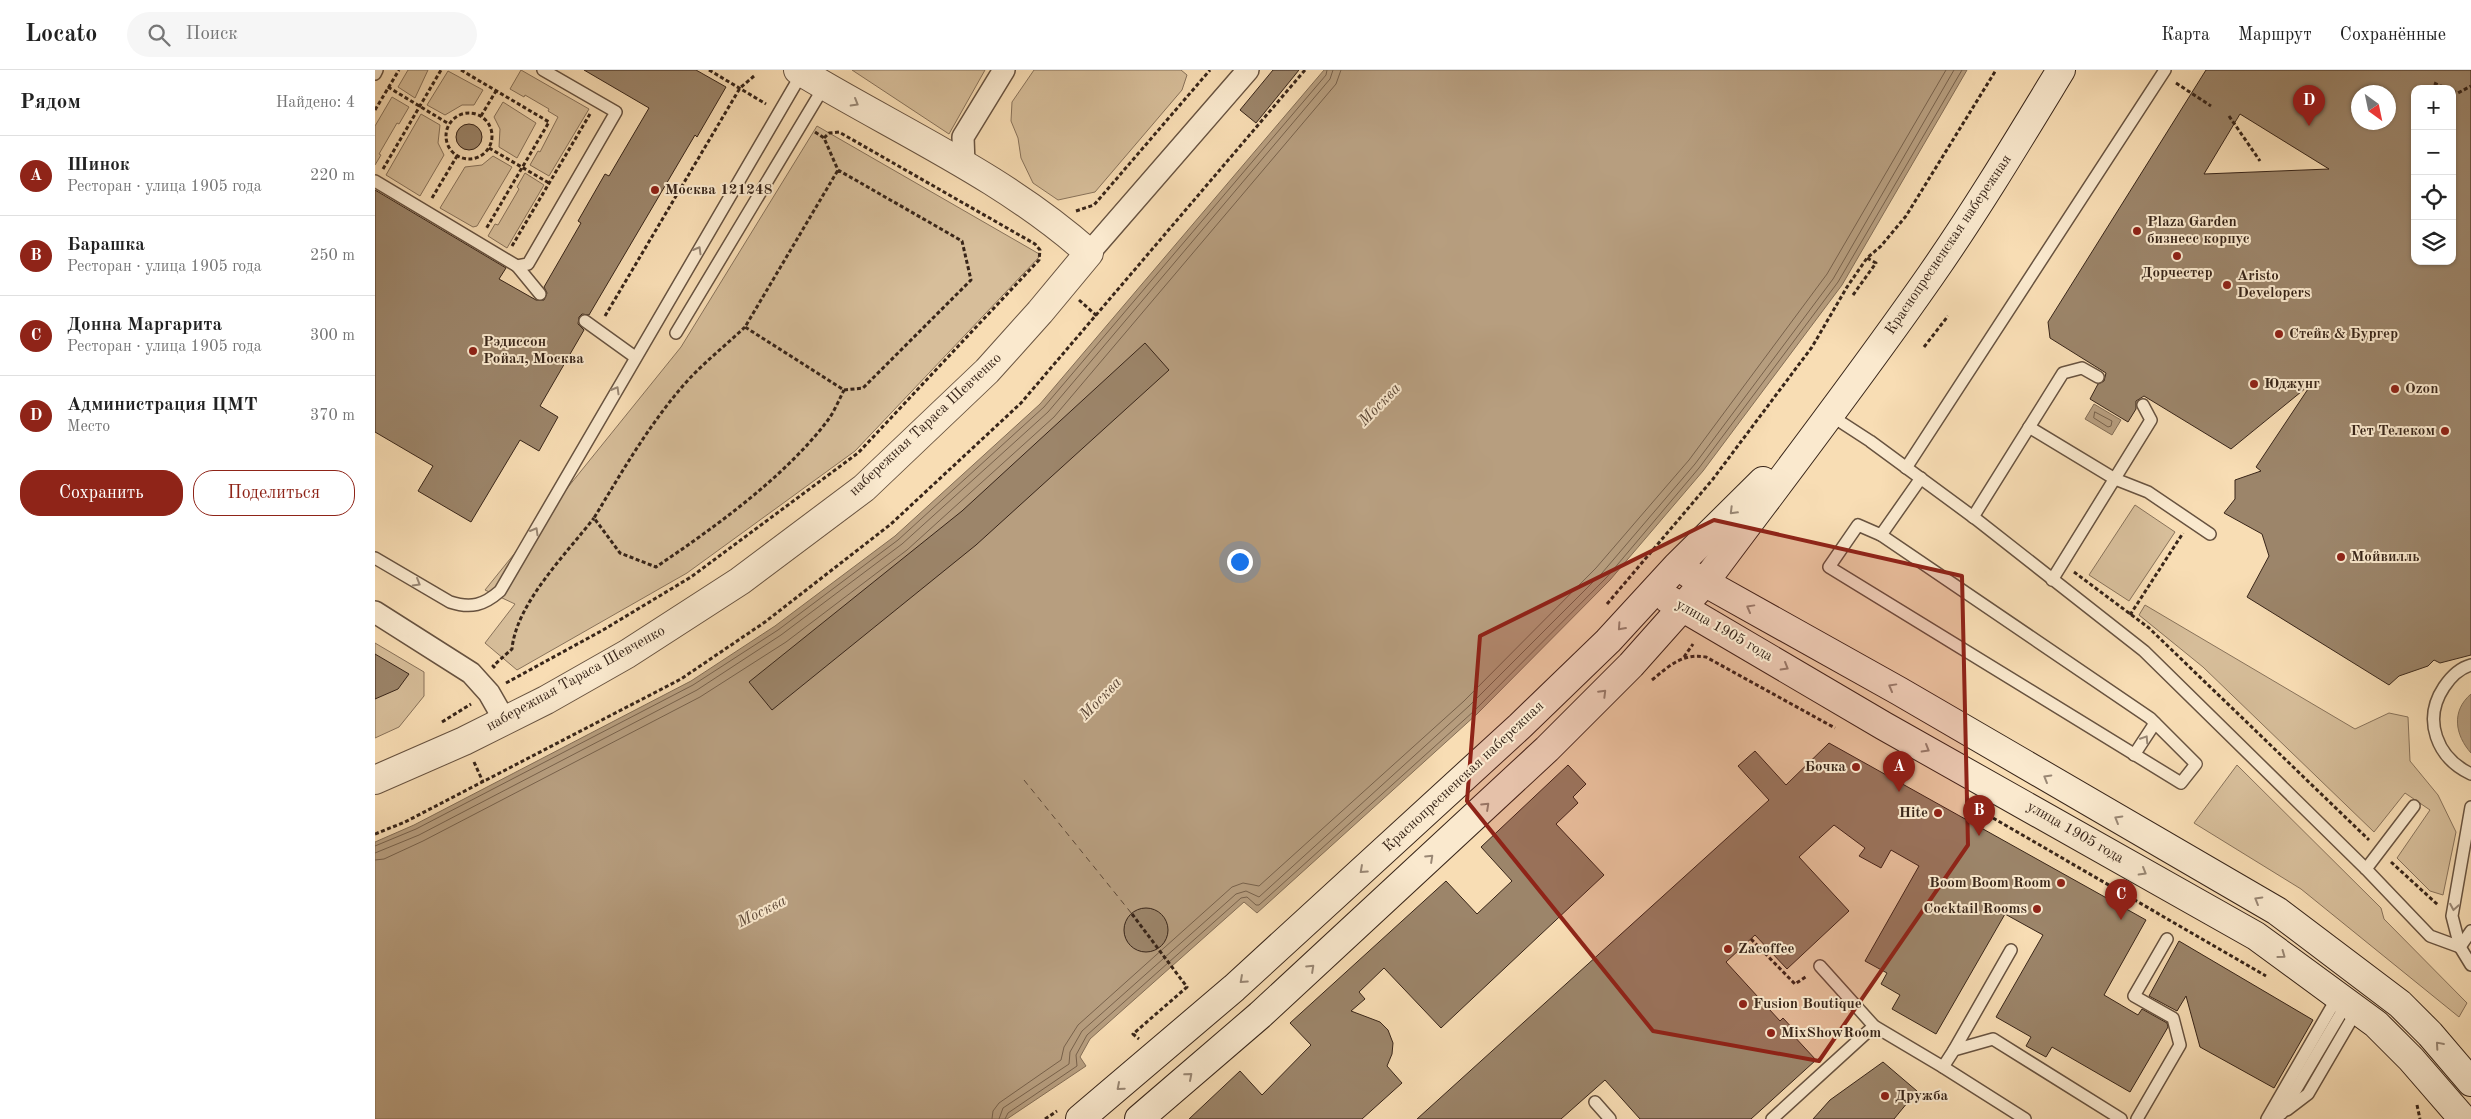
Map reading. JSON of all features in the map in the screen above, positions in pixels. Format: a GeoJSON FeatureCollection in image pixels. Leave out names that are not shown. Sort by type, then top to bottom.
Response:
{"type":"FeatureCollection","features":[{"type":"Feature","properties":{"kind":"main road","name":"Краснопресненская набережная"},"geometry":{"type":"LineString","coordinates":[[1139,1119],[1260,1015],[1547,749],[1631,665],[1683,607],[1704,583],[1830,415],[1932,274],[2015,147],[2061,70]]}},
{"type":"Feature","properties":{"kind":"main road"},"geometry":{"type":"LineString","coordinates":[[808,76],[965,165],[1061,228],[1089,253]]}},
{"type":"Feature","properties":{"kind":"main road","name":"набережная Тараса Шевченко"},"geometry":{"type":"LineString","coordinates":[[375,780],[505,721],[627,654],[740,581],[864,488],[987,371],[1041,312],[1089,253]]}},
{"type":"Feature","properties":{"kind":"main road","name":"Краснопресненская набережная"},"geometry":{"type":"LineString","coordinates":[[1070,1114],[1234,988],[1520,726],[1608,641],[1677,566],[1830,415]]}},
{"type":"Feature","properties":{"kind":"main road"},"geometry":{"type":"LineString","coordinates":[[1677,566],[1704,583],[1899,691],[2277,911],[2401,1004],[2430,1034],[2471,1082]]}},
{"type":"Feature","properties":{"kind":"main road","name":"улица 1905 года"},"geometry":{"type":"LineString","coordinates":[[1654,591],[1884,726],[2256,936],[2376,1024],[2411,1059],[2463,1119]]}},
{"type":"Feature","properties":{"kind":"street"},"geometry":{"type":"LineString","coordinates":[[965,165],[963,137],[1004,70]]}},
{"type":"Feature","properties":{"kind":"street","name":"набережная Тараса Шевченко"},"geometry":{"type":"LineString","coordinates":[[1089,253],[1248,70]]}},
{"type":"Feature","properties":{"kind":"street"},"geometry":{"type":"LineString","coordinates":[[375,612],[448,656],[471,673],[489,693],[505,721]]}},
{"type":"Feature","properties":{"kind":"lane"},"geometry":{"type":"LineString","coordinates":[[375,74],[377,70]]}},
{"type":"Feature","properties":{"kind":"lane"},"geometry":{"type":"LineString","coordinates":[[517,266],[529,264],[616,112],[543,70]]}},
{"type":"Feature","properties":{"kind":"lane"},"geometry":{"type":"LineString","coordinates":[[1906,468],[2164,72]]}},
{"type":"Feature","properties":{"kind":"lane"},"geometry":{"type":"LineString","coordinates":[[676,333],[808,76]]}},
{"type":"Feature","properties":{"kind":"lane"},"geometry":{"type":"LineString","coordinates":[[375,558],[451,602],[464,606],[477,606],[489,600],[500,591],[635,357],[808,76]]}},
{"type":"Feature","properties":{"kind":"lane"},"geometry":{"type":"LineString","coordinates":[[377,179],[517,266],[540,294]]}},
{"type":"Feature","properties":{"kind":"lane"},"geometry":{"type":"LineString","coordinates":[[585,321],[635,357]]}},
{"type":"Feature","properties":{"kind":"lane"},"geometry":{"type":"LineString","coordinates":[[1973,517],[2063,372],[2082,368],[2098,377]]}},
{"type":"Feature","properties":{"kind":"lane"},"geometry":{"type":"LineString","coordinates":[[2051,580],[2151,420],[2143,404]]}},
{"type":"Feature","properties":{"kind":"lane"},"geometry":{"type":"LineString","coordinates":[[1830,415],[1921,478],[1973,517],[2144,651],[2366,869],[2430,936],[2460,947]]}},
{"type":"Feature","properties":{"kind":"lane"},"geometry":{"type":"LineString","coordinates":[[2029,427],[2115,479],[2148,492],[2210,534]]}},
{"type":"Feature","properties":{"kind":"lane"},"geometry":{"type":"LineString","coordinates":[[1881,535],[1921,478]]}},
{"type":"Feature","properties":{"kind":"lane"},"geometry":{"type":"LineString","coordinates":[[1858,525],[1881,535],[2155,723],[2196,764],[2181,783],[1829,567],[1858,525]]}},
{"type":"Feature","properties":{"kind":"lane"},"geometry":{"type":"LineString","coordinates":[[2471,665],[2450,678],[2438,696],[2433,716],[2435,736],[2444,754],[2458,768],[2471,774]]}},
{"type":"Feature","properties":{"kind":"lane"},"geometry":{"type":"LineString","coordinates":[[2134,755],[2155,723]]}},
{"type":"Feature","properties":{"kind":"lane"},"geometry":{"type":"LineString","coordinates":[[2366,869],[2414,806]]}},
{"type":"Feature","properties":{"kind":"lane"},"geometry":{"type":"LineString","coordinates":[[2471,807],[2452,916],[2460,947],[2471,965]]}},
{"type":"Feature","properties":{"kind":"lane"},"geometry":{"type":"LineString","coordinates":[[2460,947],[2471,931]]}},
{"type":"Feature","properties":{"kind":"lane"},"geometry":{"type":"LineString","coordinates":[[2137,1119],[2181,1045],[2173,1018],[2134,996],[2167,939]]}},
{"type":"Feature","properties":{"kind":"lane"},"geometry":{"type":"LineString","coordinates":[[1943,1068],[2011,950]]}},
{"type":"Feature","properties":{"kind":"lane"},"geometry":{"type":"LineString","coordinates":[[1820,966],[1874,1026],[2025,1119]]}},
{"type":"Feature","properties":{"kind":"lane"},"geometry":{"type":"LineString","coordinates":[[2278,1116],[2347,1003]]}},
{"type":"Feature","properties":{"kind":"lane"},"geometry":{"type":"LineString","coordinates":[[2267,1119],[2347,1003]]}},
{"type":"Feature","properties":{"kind":"lane"},"geometry":{"type":"LineString","coordinates":[[1772,1119],[1874,1026]]}},
{"type":"Feature","properties":{"kind":"lane"},"geometry":{"type":"LineString","coordinates":[[1953,1050],[1993,1039],[2121,1119]]}},
{"type":"Feature","properties":{"kind":"lane"},"geometry":{"type":"LineString","coordinates":[[1595,1102],[1610,1119]]}},
{"type":"Feature","properties":{"kind":"path"},"geometry":{"type":"LineString","coordinates":[[375,110],[399,70]]}},
{"type":"Feature","properties":{"kind":"path"},"geometry":{"type":"LineString","coordinates":[[377,179],[441,70]]}},
{"type":"Feature","properties":{"kind":"path"},"geometry":{"type":"LineString","coordinates":[[461,70],[549,122],[481,236]]}},
{"type":"Feature","properties":{"kind":"path"},"geometry":{"type":"LineString","coordinates":[[501,678],[504,684],[521,676],[691,578],[858,453],[1035,267],[1039,260],[1040,250],[1076,211],[1094,205],[1210,70]]}},
{"type":"Feature","properties":{"kind":"path"},"geometry":{"type":"LineString","coordinates":[[1603,608],[1713,479],[1813,348],[1847,287],[1867,258],[1881,246],[1906,216],[1996,70]]}},
{"type":"Feature","properties":{"kind":"path"},"geometry":{"type":"LineString","coordinates":[[2164,72],[2211,106]]}},
{"type":"Feature","properties":{"kind":"path"},"geometry":{"type":"LineString","coordinates":[[597,329],[739,88],[754,76]]}},
{"type":"Feature","properties":{"kind":"path"},"geometry":{"type":"LineString","coordinates":[[2434,83],[2439,85]]}},
{"type":"Feature","properties":{"kind":"path"},"geometry":{"type":"LineString","coordinates":[[2456,92],[2471,86]]}},
{"type":"Feature","properties":{"kind":"path"},"geometry":{"type":"LineString","coordinates":[[389,87],[449,124]]}},
{"type":"Feature","properties":{"kind":"path"},"geometry":{"type":"LineString","coordinates":[[481,116],[496,91]]}},
{"type":"Feature","properties":{"kind":"path"},"geometry":{"type":"LineString","coordinates":[[505,250],[511,248],[597,101]]}},
{"type":"Feature","properties":{"kind":"path"},"geometry":{"type":"LineString","coordinates":[[473,113],[481,116],[488,122],[492,130],[489,148],[483,155],[475,158],[465,159],[457,156],[451,150],[447,141],[446,132],[449,124],[455,117],[464,114],[473,113]]}},
{"type":"Feature","properties":{"kind":"path"},"geometry":{"type":"LineString","coordinates":[[2229,116],[2261,160]]}},
{"type":"Feature","properties":{"kind":"path"},"geometry":{"type":"LineString","coordinates":[[745,327],[844,390],[863,388],[971,280],[962,241],[838,170],[824,138],[834,131],[1035,244],[1040,250]]}},
{"type":"Feature","properties":{"kind":"path"},"geometry":{"type":"LineString","coordinates":[[489,148],[549,183]]}},
{"type":"Feature","properties":{"kind":"path"},"geometry":{"type":"LineString","coordinates":[[428,205],[457,156]]}},
{"type":"Feature","properties":{"kind":"path"},"geometry":{"type":"LineString","coordinates":[[497,672],[493,666],[512,649],[513,636],[526,608],[594,518],[628,461],[658,418],[690,379],[745,327],[838,170]]}},
{"type":"Feature","properties":{"kind":"path"},"geometry":{"type":"LineString","coordinates":[[1853,295],[1876,263],[1867,258]]}},
{"type":"Feature","properties":{"kind":"path"},"geometry":{"type":"LineString","coordinates":[[1924,348],[1948,316]]}},
{"type":"Feature","properties":{"kind":"path"},"geometry":{"type":"LineString","coordinates":[[594,518],[620,554],[656,567],[697,540],[797,457],[829,419],[844,390]]}},
{"type":"Feature","properties":{"kind":"path"},"geometry":{"type":"LineString","coordinates":[[2130,615],[2191,521]]}},
{"type":"Feature","properties":{"kind":"path"},"geometry":{"type":"LineString","coordinates":[[1685,657],[1693,644]]}},
{"type":"Feature","properties":{"kind":"path"},"geometry":{"type":"LineString","coordinates":[[1713,661],[1837,729]]}},
{"type":"Feature","properties":{"kind":"path"},"geometry":{"type":"LineString","coordinates":[[1993,818],[2267,976]]}},
{"type":"Feature","properties":{"kind":"path"},"geometry":{"type":"LineString","coordinates":[[1132,914],[1187,987],[1133,1034]]}},
{"type":"Feature","properties":{"kind":"path"},"geometry":{"type":"LineString","coordinates":[[1751,939],[1795,984],[1820,966]]}},
{"type":"Feature","properties":{"kind":"path"},"geometry":{"type":"LineString","coordinates":[[2415,1101],[2420,1119]]}},
{"type":"Feature","properties":{"kind":"path"},"geometry":{"type":"LineString","coordinates":[[1045,1119],[1070,1114]]}},
{"type":"Feature","properties":{"kind":"highlighted area"},"geometry":{"type":"Polygon","coordinates":[[[1714,520],[1962,576],[1968,845],[1819,1061],[1653,1031],[1467,801],[1480,636],[1714,520]]]}},
{"type":"Feature","properties":{"kind":"shaded area"},"geometry":{"type":"Polygon","coordinates":[[[408,70],[428,70],[415,98],[398,87],[408,70]]]}},
{"type":"Feature","properties":{"kind":"shaded area"},"geometry":{"type":"Polygon","coordinates":[[[521,70],[589,109],[549,176],[530,165],[538,151],[540,152],[558,117],[548,111],[549,109],[525,95],[524,97],[510,89],[521,70]]]}},
{"type":"Feature","properties":{"kind":"shaded area"},"geometry":{"type":"Polygon","coordinates":[[[852,70],[985,70],[949,134],[852,70]]]}},
{"type":"Feature","properties":{"kind":"shaded area"},"geometry":{"type":"Polygon","coordinates":[[[1034,70],[1181,70],[1187,75],[1182,90],[1095,192],[1058,200],[1033,183],[1021,158],[1018,138],[1011,121],[1012,102],[1034,70]]]}},
{"type":"Feature","properties":{"kind":"shaded area"},"geometry":{"type":"Polygon","coordinates":[[[448,71],[483,90],[474,105],[462,105],[445,115],[427,105],[448,71]]]}},
{"type":"Feature","properties":{"kind":"shaded area"},"geometry":{"type":"Polygon","coordinates":[[[392,97],[409,107],[399,124],[397,123],[379,154],[381,155],[375,165],[375,126],[392,97]]]}},
{"type":"Feature","properties":{"kind":"shaded area"},"geometry":{"type":"Polygon","coordinates":[[[503,102],[536,123],[517,158],[499,147],[500,129],[494,117],[503,102]]]}},
{"type":"Feature","properties":{"kind":"shaded area"},"geometry":{"type":"Polygon","coordinates":[[[421,114],[440,125],[438,143],[444,155],[420,196],[386,175],[421,114]]]}},
{"type":"Feature","properties":{"kind":"shaded area"},"geometry":{"type":"Polygon","coordinates":[[[817,126],[1041,255],[855,451],[687,573],[517,670],[485,643],[515,604],[485,590],[681,347],[817,126]]]}},
{"type":"Feature","properties":{"kind":"shaded area"},"geometry":{"type":"Polygon","coordinates":[[[493,156],[512,167],[477,226],[473,227],[440,208],[465,167],[482,165],[493,156]]]}},
{"type":"Feature","properties":{"kind":"shaded area"},"geometry":{"type":"Polygon","coordinates":[[[525,173],[544,185],[507,248],[488,236],[495,224],[498,225],[519,189],[517,187],[525,173]]]}},
{"type":"Feature","properties":{"kind":"shaded area"},"geometry":{"type":"Polygon","coordinates":[[[2135,505],[2175,532],[2129,601],[2089,575],[2135,505]]]}},
{"type":"Feature","properties":{"kind":"shaded area"},"geometry":{"type":"Polygon","coordinates":[[[2145,605],[2355,729],[2389,713],[2408,717],[2410,761],[2438,795],[2456,832],[2443,895],[2430,891],[2397,858],[2430,810],[2405,793],[2374,832],[2203,667],[2139,615],[2145,605]]]}},
{"type":"Feature","properties":{"kind":"shaded area"},"geometry":{"type":"Polygon","coordinates":[[[375,643],[424,672],[424,696],[399,727],[375,738],[375,643]]]}},
{"type":"Feature","properties":{"kind":"shaded area"},"geometry":{"type":"Polygon","coordinates":[[[2237,765],[2381,908],[2384,919],[2467,1003],[2459,1017],[2301,889],[2194,823],[2237,765]]]}},
{"type":"Feature","properties":{"kind":"water","name":"Москва"},"geometry":{"type":"Polygon","coordinates":[[[1324,70],[1967,70],[1842,285],[1703,471],[1610,580],[1477,714],[1257,913],[1244,902],[1090,1039],[1080,1057],[1086,1066],[1007,1119],[375,1119],[375,842],[414,825],[691,681],[775,626],[895,536],[1040,404],[1324,70]]]}},
{"type":"Feature","properties":{"kind":"water"},"geometry":{"type":"Polygon","coordinates":[[[2094,404],[2121,420],[2112,435],[2085,419],[2094,404]]]}},
{"type":"Feature","properties":{"kind":"water"},"geometry":{"type":"Polygon","coordinates":[[[2471,694],[2471,753],[2461,739],[2457,723],[2460,708],[2471,694]]]}},
{"type":"Feature","properties":{"kind":"building","name":"Рэдиссон Ройал, Москва"},"geometry":{"type":"Polygon","coordinates":[[[584,70],[696,70],[726,87],[697,137],[695,135],[589,315],[582,314],[579,317],[578,324],[584,330],[540,406],[558,417],[539,451],[520,440],[471,522],[418,491],[433,466],[375,432],[375,190],[506,268],[499,279],[536,300],[544,300],[547,293],[544,287],[581,223],[578,221],[605,174],[609,176],[649,108],[584,70]]]}},
{"type":"Feature","properties":{"kind":"building"},"geometry":{"type":"Polygon","coordinates":[[[1273,70],[1299,70],[1256,123],[1240,110],[1273,70]]]}},
{"type":"Feature","properties":{"kind":"building"},"geometry":{"type":"Polygon","coordinates":[[[2206,70],[2471,70],[2471,655],[2440,663],[2434,660],[2428,666],[2399,676],[2389,685],[2247,597],[2269,556],[2262,534],[2224,513],[2235,499],[2235,480],[2261,471],[2256,467],[2312,383],[2231,449],[2144,396],[2136,401],[2136,409],[2128,422],[2090,399],[2098,384],[2104,381],[2106,373],[2050,338],[2048,322],[2206,70]],[[2240,114],[2204,174],[2329,169],[2240,114]]]}},
{"type":"Feature","properties":{"kind":"building"},"geometry":{"type":"Polygon","coordinates":[[[469,124],[478,128],[482,137],[478,146],[469,150],[460,146],[456,137],[460,128],[469,124]]]}},
{"type":"Feature","properties":{"kind":"building"},"geometry":{"type":"Polygon","coordinates":[[[1145,343],[1169,370],[976,545],[772,710],[749,682],[962,511],[1145,343]]]}},
{"type":"Feature","properties":{"kind":"building"},"geometry":{"type":"Polygon","coordinates":[[[375,654],[409,674],[398,689],[375,699],[375,654]]]}},
{"type":"Feature","properties":{"kind":"building"},"geometry":{"type":"Polygon","coordinates":[[[1829,743],[2146,920],[2104,995],[2138,1015],[2142,1009],[2167,1023],[2168,1027],[2130,1092],[2052,1047],[2046,1057],[2026,1046],[2031,1037],[1996,1017],[2043,935],[2005,914],[1936,1034],[1892,1009],[1900,995],[1881,984],[1887,973],[1865,961],[1919,866],[1891,850],[1881,868],[1859,856],[1865,848],[1834,825],[1799,857],[1849,911],[1787,969],[1755,935],[1726,962],[1780,1021],[1783,1018],[1795,1031],[1792,1034],[1816,1060],[1751,1119],[1640,1119],[1605,1080],[1561,1119],[1417,1119],[1769,800],[1738,766],[1755,751],[1786,785],[1829,743]]]}},
{"type":"Feature","properties":{"kind":"building"},"geometry":{"type":"Polygon","coordinates":[[[1568,765],[1586,784],[1573,797],[1578,803],[1556,824],[1604,875],[1441,1028],[1384,968],[1359,992],[1365,999],[1351,1011],[1380,1022],[1388,1030],[1393,1043],[1392,1054],[1387,1066],[1402,1083],[1362,1119],[1189,1119],[1240,1071],[1262,1095],[1311,1045],[1290,1023],[1446,881],[1477,914],[1512,881],[1481,847],[1568,765]]]}},
{"type":"Feature","properties":{"kind":"building"},"geometry":{"type":"Polygon","coordinates":[[[1146,908],[1158,912],[1164,918],[1168,930],[1164,942],[1158,948],[1146,952],[1134,948],[1128,942],[1124,930],[1128,918],[1134,912],[1146,908]]]}},
{"type":"Feature","properties":{"kind":"building"},"geometry":{"type":"Polygon","coordinates":[[[2179,941],[2313,1020],[2274,1088],[2200,1047],[2186,996],[2177,1011],[2149,996],[2179,941]]]}},
{"type":"Feature","properties":{"kind":"building"},"geometry":{"type":"Polygon","coordinates":[[[1883,1062],[1917,1091],[1894,1119],[1813,1119],[1830,1100],[1883,1062]]]}},
{"type":"Feature","properties":{"kind":"ferry route"},"geometry":{"type":"LineString","coordinates":[[1024,780],[1132,914]]}},
{"type":"Feature","properties":{"kind":"place","name":"Администрация ЦМТ"},"geometry":{"type":"Point","coordinates":[2309,126]}},
{"type":"Feature","properties":{"kind":"place","name":"Москва 121248"},"geometry":{"type":"Point","coordinates":[655,190]}},
{"type":"Feature","properties":{"kind":"place","name":"Plaza Garden бизнесс корпус"},"geometry":{"type":"Point","coordinates":[2137,231]}},
{"type":"Feature","properties":{"kind":"place","name":"Дорчестер"},"geometry":{"type":"Point","coordinates":[2177,256]}},
{"type":"Feature","properties":{"kind":"place","name":"Aristo Developers"},"geometry":{"type":"Point","coordinates":[2227,285]}},
{"type":"Feature","properties":{"kind":"place","name":"Стейк & Бургер"},"geometry":{"type":"Point","coordinates":[2279,334]}},
{"type":"Feature","properties":{"kind":"place","name":"Рэдиссон Ройал, Москва"},"geometry":{"type":"Point","coordinates":[473,351]}},
{"type":"Feature","properties":{"kind":"place","name":"Юджунг"},"geometry":{"type":"Point","coordinates":[2254,384]}},
{"type":"Feature","properties":{"kind":"place","name":"Ozon"},"geometry":{"type":"Point","coordinates":[2395,389]}},
{"type":"Feature","properties":{"kind":"place","name":"Гет Телеком"},"geometry":{"type":"Point","coordinates":[2445,431]}},
{"type":"Feature","properties":{"kind":"place","name":"Мойвилль"},"geometry":{"type":"Point","coordinates":[2341,557]}},
{"type":"Feature","properties":{"kind":"place","name":"Бочка"},"geometry":{"type":"Point","coordinates":[1856,767]}},
{"type":"Feature","properties":{"kind":"place","name":"Шинок"},"geometry":{"type":"Point","coordinates":[1899,792]}},
{"type":"Feature","properties":{"kind":"place","name":"Hite"},"geometry":{"type":"Point","coordinates":[1938,813]}},
{"type":"Feature","properties":{"kind":"place","name":"Барашка"},"geometry":{"type":"Point","coordinates":[1979,836]}},
{"type":"Feature","properties":{"kind":"place","name":"Boom Boom Room"},"geometry":{"type":"Point","coordinates":[2061,883]}},
{"type":"Feature","properties":{"kind":"place","name":"Cocktail Rooms"},"geometry":{"type":"Point","coordinates":[2037,909]}},
{"type":"Feature","properties":{"kind":"place","name":"Донна Маргарита"},"geometry":{"type":"Point","coordinates":[2121,920]}},
{"type":"Feature","properties":{"kind":"place","name":"Zacoffee"},"geometry":{"type":"Point","coordinates":[1728,949]}},
{"type":"Feature","properties":{"kind":"place","name":"Fusion Boutique"},"geometry":{"type":"Point","coordinates":[1743,1004]}},
{"type":"Feature","properties":{"kind":"place","name":"MixShowRoom"},"geometry":{"type":"Point","coordinates":[1771,1033]}},
{"type":"Feature","properties":{"kind":"place","name":"Дружба"},"geometry":{"type":"Point","coordinates":[1885,1096]}}]}
